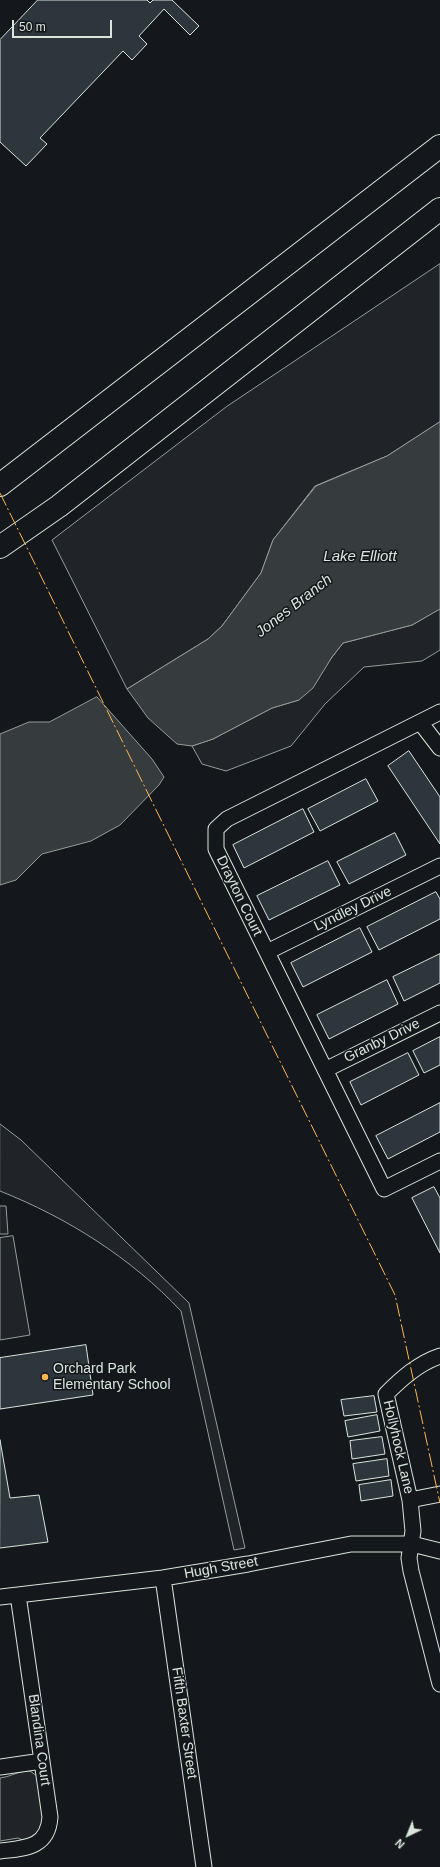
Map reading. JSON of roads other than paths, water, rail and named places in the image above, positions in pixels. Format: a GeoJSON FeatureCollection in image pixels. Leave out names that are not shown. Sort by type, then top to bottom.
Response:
{"type":"FeatureCollection","features":[{"type":"Feature","properties":{"kind":"highway"},"geometry":{"type":"LineString","coordinates":[[0,485],[440,146]]}},
{"type":"Feature","properties":{"kind":"highway"},"geometry":{"type":"LineString","coordinates":[[0,547],[58,506],[440,209]]}},
{"type":"Feature","properties":{"kind":"street","name":"Drayton Court"},"geometry":{"type":"LineString","coordinates":[[440,712],[227,819],[216,829],[216,849],[384,1189],[440,1161]]}},
{"type":"Feature","properties":{"kind":"street"},"geometry":{"type":"LineString","coordinates":[[420,722],[440,748]]}},
{"type":"Feature","properties":{"kind":"street","name":"Lyndley Drive"},"geometry":{"type":"LineString","coordinates":[[267,952],[440,866]]}},
{"type":"Feature","properties":{"kind":"street","name":"Granby Drive"},"geometry":{"type":"LineString","coordinates":[[325,1070],[440,1013]]}},
{"type":"Feature","properties":{"kind":"street","name":"Hollyhock Lane"},"geometry":{"type":"LineString","coordinates":[[440,1356],[426,1360],[401,1379],[386,1394],[410,1500],[412,1544],[409,1558],[411,1571],[440,1684]]}},
{"type":"Feature","properties":{"kind":"street"},"geometry":{"type":"LineString","coordinates":[[410,1500],[440,1494]]}},
{"type":"Feature","properties":{"kind":"street","name":"Hugh Street"},"geometry":{"type":"LineString","coordinates":[[0,1597],[163,1578],[248,1564],[351,1544],[412,1544],[440,1551]]}},
{"type":"Feature","properties":{"kind":"street","name":"Fifth Baxter Street"},"geometry":{"type":"LineString","coordinates":[[163,1578],[204,1867]]}},
{"type":"Feature","properties":{"kind":"street","name":"Blandina Court"},"geometry":{"type":"LineString","coordinates":[[0,1851],[28,1848],[43,1838],[49,1829],[50,1817],[18,1595]]}},
{"type":"Feature","properties":{"kind":"street"},"geometry":{"type":"LineString","coordinates":[[0,1767],[42,1761]]}},
{"type":"Feature","properties":{"kind":"water","name":"Lake Elliott"},"geometry":{"type":"Polygon","coordinates":[[[440,422],[440,609],[412,625],[343,643],[332,657],[313,688],[299,700],[272,708],[213,739],[192,746],[177,744],[148,718],[127,689],[208,639],[222,626],[261,573],[273,540],[316,486],[387,456],[440,422]]]}},
{"type":"Feature","properties":{"kind":"water"},"geometry":{"type":"Polygon","coordinates":[[[97,697],[152,759],[164,777],[159,785],[120,825],[91,841],[42,854],[16,880],[0,885],[0,734],[29,722],[49,722],[97,697]]]}},
{"type":"Feature","properties":{"kind":"place","name":"Orchard Park Elementary School"},"geometry":{"type":"Point","coordinates":[45,1377]}},
{"type":"Feature","properties":{"kind":"water label","name":"Jones Branch"},"geometry":{"type":"Point","coordinates":[294,606]}}]}
